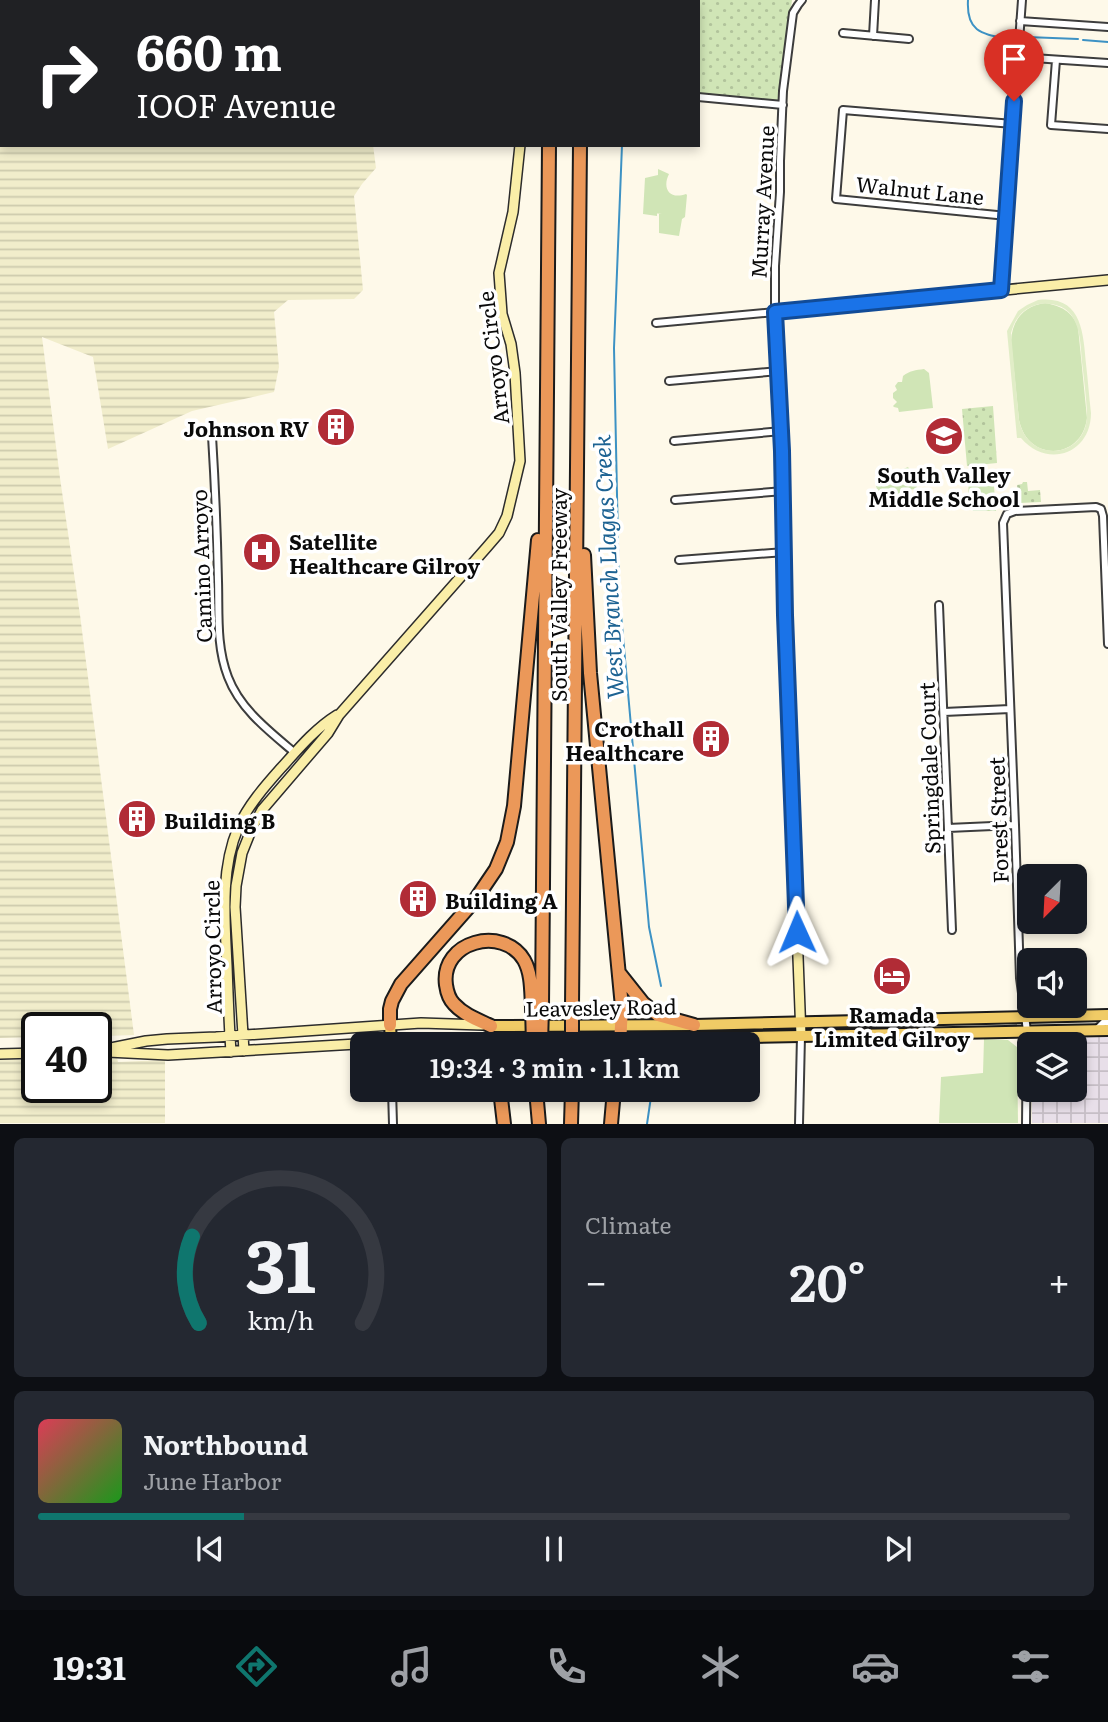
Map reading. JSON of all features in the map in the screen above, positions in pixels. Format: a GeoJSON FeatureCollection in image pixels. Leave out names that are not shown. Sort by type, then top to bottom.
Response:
{"type":"FeatureCollection","features":[{"type":"Feature","properties":{"kind":"highway","name":"South Valley Freeway"},"geometry":{"type":"LineString","coordinates":[[540,1032],[537,1007],[549,147]]}},
{"type":"Feature","properties":{"kind":"highway","name":"South Valley Freeway"},"geometry":{"type":"LineString","coordinates":[[572,1032],[580,147]]}},
{"type":"Feature","properties":{"kind":"highway"},"geometry":{"type":"LineString","coordinates":[[578,383],[589,659],[622,1007],[622,1032]]}},
{"type":"Feature","properties":{"kind":"highway"},"geometry":{"type":"LineString","coordinates":[[390,1025],[390,1009],[396,993],[407,976],[483,890],[496,869],[507,842],[514,806],[538,538],[546,509]]}},
{"type":"Feature","properties":{"kind":"highway"},"geometry":{"type":"LineString","coordinates":[[491,1026],[466,1014],[453,1004],[447,994],[445,979],[447,967],[462,947],[487,941],[505,944],[517,951],[526,963],[537,1007],[534,1032]]}},
{"type":"Feature","properties":{"kind":"highway"},"geometry":{"type":"LineString","coordinates":[[618,971],[643,1003],[658,1014],[694,1025]]}},
{"type":"Feature","properties":{"kind":"highway"},"geometry":{"type":"LineString","coordinates":[[501,1102],[504,1124]]}},
{"type":"Feature","properties":{"kind":"highway"},"geometry":{"type":"LineString","coordinates":[[538,1102],[539,1124]]}},
{"type":"Feature","properties":{"kind":"highway"},"geometry":{"type":"LineString","coordinates":[[571,1124],[572,1102]]}},
{"type":"Feature","properties":{"kind":"highway"},"geometry":{"type":"LineString","coordinates":[[611,1124],[613,1102]]}},
{"type":"Feature","properties":{"kind":"main road","name":"Leavesley Road"},"geometry":{"type":"LineString","coordinates":[[1087,1016],[1108,1015]]}},
{"type":"Feature","properties":{"kind":"main road","name":"Leavesley Road"},"geometry":{"type":"LineString","coordinates":[[491,1026],[694,1025],[1017,1017]]}},
{"type":"Feature","properties":{"kind":"main road"},"geometry":{"type":"LineString","coordinates":[[390,1025],[390,1032]]}},
{"type":"Feature","properties":{"kind":"main road","name":"Leavesley Road"},"geometry":{"type":"LineString","coordinates":[[760,1038],[1108,1030]]}},
{"type":"Feature","properties":{"kind":"street","name":"Murray Avenue"},"geometry":{"type":"LineString","coordinates":[[799,1124],[801,1036],[775,266],[783,91],[793,13],[802,0]]}},
{"type":"Feature","properties":{"kind":"street"},"geometry":{"type":"LineString","coordinates":[[873,36],[875,0]]}},
{"type":"Feature","properties":{"kind":"street"},"geometry":{"type":"LineString","coordinates":[[1001,290],[1022,0]]}},
{"type":"Feature","properties":{"kind":"street"},"geometry":{"type":"LineString","coordinates":[[1020,21],[1108,27]]}},
{"type":"Feature","properties":{"kind":"street"},"geometry":{"type":"LineString","coordinates":[[843,33],[909,39]]}},
{"type":"Feature","properties":{"kind":"street"},"geometry":{"type":"LineString","coordinates":[[1018,57],[1108,63]]}},
{"type":"Feature","properties":{"kind":"street"},"geometry":{"type":"LineString","coordinates":[[1056,60],[1051,125],[1108,129]]}},
{"type":"Feature","properties":{"kind":"street"},"geometry":{"type":"LineString","coordinates":[[700,97],[783,106]]}},
{"type":"Feature","properties":{"kind":"street","name":"Walnut Lane"},"geometry":{"type":"LineString","coordinates":[[1007,216],[836,199],[844,110],[1013,124]]}},
{"type":"Feature","properties":{"kind":"street","name":"Arroyo Circle"},"geometry":{"type":"LineString","coordinates":[[244,1051],[234,906],[242,853],[252,828],[262,810],[328,733],[338,715],[499,533],[508,516],[520,461],[515,373],[511,344],[502,314],[499,273],[513,212],[520,147]]}},
{"type":"Feature","properties":{"kind":"street"},"geometry":{"type":"LineString","coordinates":[[656,323],[1108,280]]}},
{"type":"Feature","properties":{"kind":"street"},"geometry":{"type":"LineString","coordinates":[[668,381],[779,371]]}},
{"type":"Feature","properties":{"kind":"street"},"geometry":{"type":"LineString","coordinates":[[674,441],[782,431]]}},
{"type":"Feature","properties":{"kind":"street","name":"Camino Arroyo"},"geometry":{"type":"LineString","coordinates":[[212,436],[218,629],[222,657],[237,694],[258,722],[295,753]]}},
{"type":"Feature","properties":{"kind":"street"},"geometry":{"type":"LineString","coordinates":[[675,500],[783,491]]}},
{"type":"Feature","properties":{"kind":"street","name":"Forest Street"},"geometry":{"type":"LineString","coordinates":[[1019,948],[1003,523],[1005,515],[1015,511],[1096,507],[1101,509],[1104,516],[1108,644]]}},
{"type":"Feature","properties":{"kind":"street"},"geometry":{"type":"LineString","coordinates":[[679,560],[785,552]]}},
{"type":"Feature","properties":{"kind":"street","name":"Springdale Court"},"geometry":{"type":"LineString","coordinates":[[939,605],[952,930]]}},
{"type":"Feature","properties":{"kind":"street"},"geometry":{"type":"LineString","coordinates":[[944,712],[1010,709]]}},
{"type":"Feature","properties":{"kind":"street","name":"Arroyo Circle"},"geometry":{"type":"LineString","coordinates":[[231,1052],[225,930],[226,887],[237,829],[258,795],[295,753],[324,723],[338,715]]}},
{"type":"Feature","properties":{"kind":"street"},"geometry":{"type":"LineString","coordinates":[[948,828],[1016,825]]}},
{"type":"Feature","properties":{"kind":"street","name":"Forest Street"},"geometry":{"type":"LineString","coordinates":[[1026,1018],[1026,1124]]}},
{"type":"Feature","properties":{"kind":"street"},"geometry":{"type":"LineString","coordinates":[[1096,1030],[1104,1022],[1108,1022]]}},
{"type":"Feature","properties":{"kind":"street","name":"Leavesley Road"},"geometry":{"type":"LineString","coordinates":[[112,1048],[146,1041],[390,1025],[435,1023],[491,1026]]}},
{"type":"Feature","properties":{"kind":"street","name":"Leavesley Road"},"geometry":{"type":"LineString","coordinates":[[112,1052],[168,1055],[350,1045]]}},
{"type":"Feature","properties":{"kind":"street"},"geometry":{"type":"LineString","coordinates":[[0,1054],[21,1053]]}},
{"type":"Feature","properties":{"kind":"street"},"geometry":{"type":"LineString","coordinates":[[392,1102],[393,1124]]}},
{"type":"Feature","properties":{"kind":"shaded area"},"geometry":{"type":"Polygon","coordinates":[[[0,147],[373,147],[376,168],[354,196],[363,290],[354,299],[288,300],[274,312],[279,367],[274,392],[192,411],[108,449],[93,357],[42,337],[134,1035],[112,1036],[112,1012],[21,1012],[21,1037],[0,1038],[0,147]]]}},
{"type":"Feature","properties":{"kind":"shaded area"},"geometry":{"type":"Polygon","coordinates":[[[1087,1037],[1108,1037],[1108,1123],[1032,1123],[1032,1102],[1087,1102],[1087,1037]]]}},
{"type":"Feature","properties":{"kind":"shaded area"},"geometry":{"type":"Polygon","coordinates":[[[112,1056],[117,1057],[118,1062],[165,1060],[165,1123],[0,1123],[0,1060],[21,1059],[21,1103],[112,1103],[112,1056]]]}},
{"type":"Feature","properties":{"kind":"green space"},"geometry":{"type":"Polygon","coordinates":[[[700,0],[792,0],[780,103],[700,95],[700,0]]]}},
{"type":"Feature","properties":{"kind":"green space"},"geometry":{"type":"Polygon","coordinates":[[[658,169],[669,174],[666,184],[668,192],[687,195],[685,217],[682,219],[679,236],[659,233],[659,214],[662,214],[657,213],[657,216],[643,214],[645,178],[658,175],[658,169]]]}},
{"type":"Feature","properties":{"kind":"green space"},"geometry":{"type":"Polygon","coordinates":[[[1038,300],[1064,303],[1072,310],[1081,328],[1091,413],[1089,427],[1084,439],[1076,447],[1055,455],[1031,448],[1021,438],[1017,438],[1007,331],[1018,311],[1038,300]],[[1039,304],[1029,308],[1015,322],[1011,333],[1019,420],[1025,435],[1034,444],[1045,450],[1057,451],[1078,440],[1085,428],[1087,413],[1078,330],[1070,313],[1052,304],[1039,304]]]}},
{"type":"Feature","properties":{"kind":"green space"},"geometry":{"type":"Polygon","coordinates":[[[1045,303],[1065,310],[1073,317],[1078,327],[1087,418],[1083,432],[1076,442],[1054,451],[1033,444],[1024,434],[1019,420],[1011,341],[1020,315],[1031,307],[1045,303]]]}},
{"type":"Feature","properties":{"kind":"green space"},"geometry":{"type":"Polygon","coordinates":[[[924,369],[929,373],[933,408],[899,412],[898,408],[893,406],[897,402],[893,398],[893,393],[897,390],[895,386],[902,382],[905,374],[924,369]]]}},
{"type":"Feature","properties":{"kind":"green space"},"geometry":{"type":"Polygon","coordinates":[[[993,406],[997,463],[967,466],[962,409],[993,406]]]}},
{"type":"Feature","properties":{"kind":"green space"},"geometry":{"type":"Polygon","coordinates":[[[908,467],[918,483],[916,489],[906,490],[898,495],[878,492],[876,486],[881,470],[896,472],[908,467]]]}},
{"type":"Feature","properties":{"kind":"green space"},"geometry":{"type":"Polygon","coordinates":[[[993,475],[996,511],[973,511],[969,483],[976,476],[993,475]]]}},
{"type":"Feature","properties":{"kind":"green space"},"geometry":{"type":"Polygon","coordinates":[[[1027,482],[1028,491],[1040,490],[1041,502],[1019,503],[1017,485],[1027,482]]]}},
{"type":"Feature","properties":{"kind":"green space"},"geometry":{"type":"Polygon","coordinates":[[[984,1039],[1008,1040],[1017,1047],[1018,1123],[939,1123],[941,1077],[983,1073],[984,1039]]]}},
{"type":"Feature","properties":{"kind":"waterway"},"geometry":{"type":"LineString","coordinates":[[968,0],[973,26],[984,33],[1009,39]]}},
{"type":"Feature","properties":{"kind":"waterway"},"geometry":{"type":"LineString","coordinates":[[1027,37],[1078,39]]}},
{"type":"Feature","properties":{"kind":"waterway"},"geometry":{"type":"LineString","coordinates":[[1083,40],[1108,42]]}},
{"type":"Feature","properties":{"kind":"waterway","name":"West Branch Llagas Creek"},"geometry":{"type":"LineString","coordinates":[[622,147],[614,348],[619,592],[649,927],[661,986]]}},
{"type":"Feature","properties":{"kind":"waterway","name":"West Branch Llagas Creek"},"geometry":{"type":"LineString","coordinates":[[647,1124],[650,1102]]}},
{"type":"Feature","properties":{"kind":"place","name":"Johnson RV"},"geometry":{"type":"Point","coordinates":[336,427]}},
{"type":"Feature","properties":{"kind":"place","name":"South Valley Middle School"},"geometry":{"type":"Point","coordinates":[944,436]}},
{"type":"Feature","properties":{"kind":"place","name":"Satellite Healthcare Gilroy"},"geometry":{"type":"Point","coordinates":[262,552]}},
{"type":"Feature","properties":{"kind":"place","name":"Crothall Healthcare"},"geometry":{"type":"Point","coordinates":[711,739]}},
{"type":"Feature","properties":{"kind":"place","name":"Building B"},"geometry":{"type":"Point","coordinates":[137,819]}},
{"type":"Feature","properties":{"kind":"place","name":"Building A"},"geometry":{"type":"Point","coordinates":[418,899]}},
{"type":"Feature","properties":{"kind":"place","name":"Ramada Limited Gilroy"},"geometry":{"type":"Point","coordinates":[892,976]}},
{"type":"Feature","properties":{"kind":"route"},"geometry":{"type":"LineString","coordinates":[[797,932],[775,312],[1001,290],[1014,101]]}}]}
